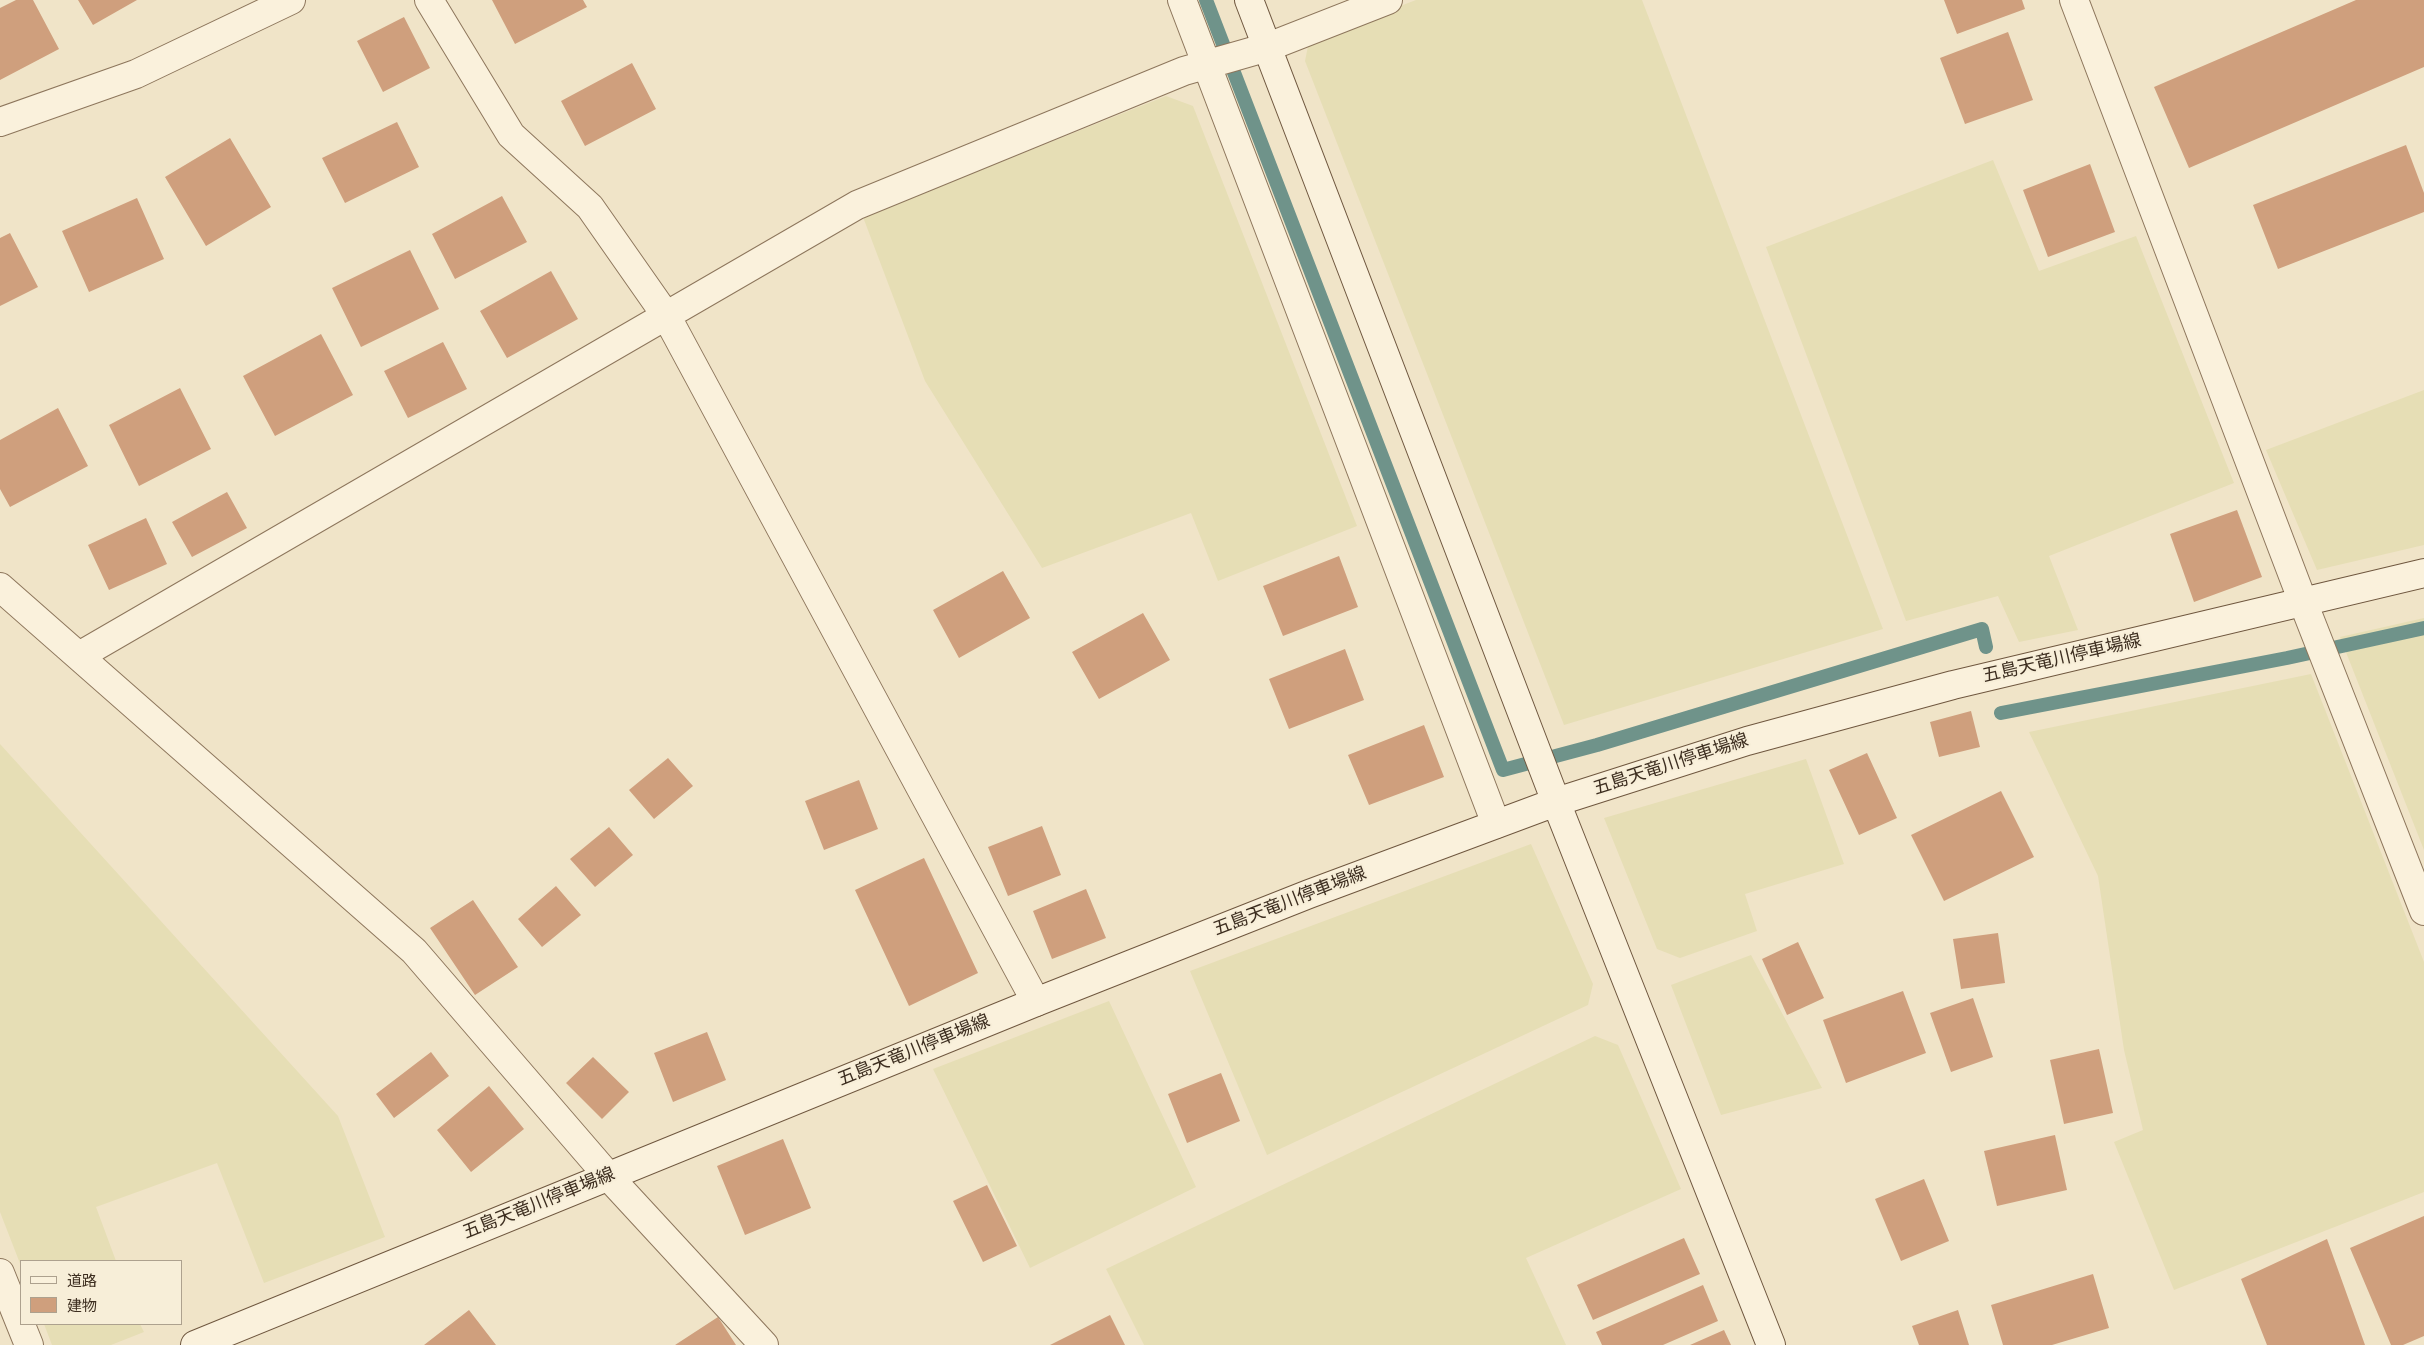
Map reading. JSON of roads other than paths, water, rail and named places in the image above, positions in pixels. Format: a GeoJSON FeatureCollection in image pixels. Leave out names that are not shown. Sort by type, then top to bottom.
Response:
{"type":"FeatureCollection","features":[{"type":"Feature","properties":{"kind":"street"},"geometry":{"type":"LineString","coordinates":[[0,122],[136,74],[291,0]]}},
{"type":"Feature","properties":{"kind":"street"},"geometry":{"type":"LineString","coordinates":[[429,0],[511,135],[590,207],[666,317],[1036,1002]]}},
{"type":"Feature","properties":{"kind":"street"},"geometry":{"type":"LineString","coordinates":[[1182,0],[1496,824]]}},
{"type":"Feature","properties":{"kind":"street"},"geometry":{"type":"LineString","coordinates":[[1249,0],[1556,802],[1771,1345]]}},
{"type":"Feature","properties":{"kind":"street"},"geometry":{"type":"LineString","coordinates":[[79,656],[857,205],[1175,75],[1268,47],[1388,0]]}},
{"type":"Feature","properties":{"kind":"street"},"geometry":{"type":"LineString","coordinates":[[2074,0],[2303,602],[2424,911]]}},
{"type":"Feature","properties":{"kind":"street","name":"五島天竜川停車場線"},"geometry":{"type":"LineString","coordinates":[[195,1345],[1036,1002],[1300,897],[1556,802],[1747,741],[1953,685],[2424,573]]}},
{"type":"Feature","properties":{"kind":"street"},"geometry":{"type":"LineString","coordinates":[[0,587],[414,951],[608,1176],[764,1345]]}},
{"type":"Feature","properties":{"kind":"street"},"geometry":{"type":"LineString","coordinates":[[0,1274],[20,1323]]}},
{"type":"Feature","properties":{"kind":"street"},"geometry":{"type":"LineString","coordinates":[[21,1325],[29,1345]]}},
{"type":"Feature","properties":{"kind":"waterway"},"geometry":{"type":"LineString","coordinates":[[1206,0],[1503,770],[1597,745],[1982,629],[1986,647]]}},
{"type":"Feature","properties":{"kind":"waterway"},"geometry":{"type":"LineString","coordinates":[[2001,713],[2287,658],[2424,628]]}}]}
